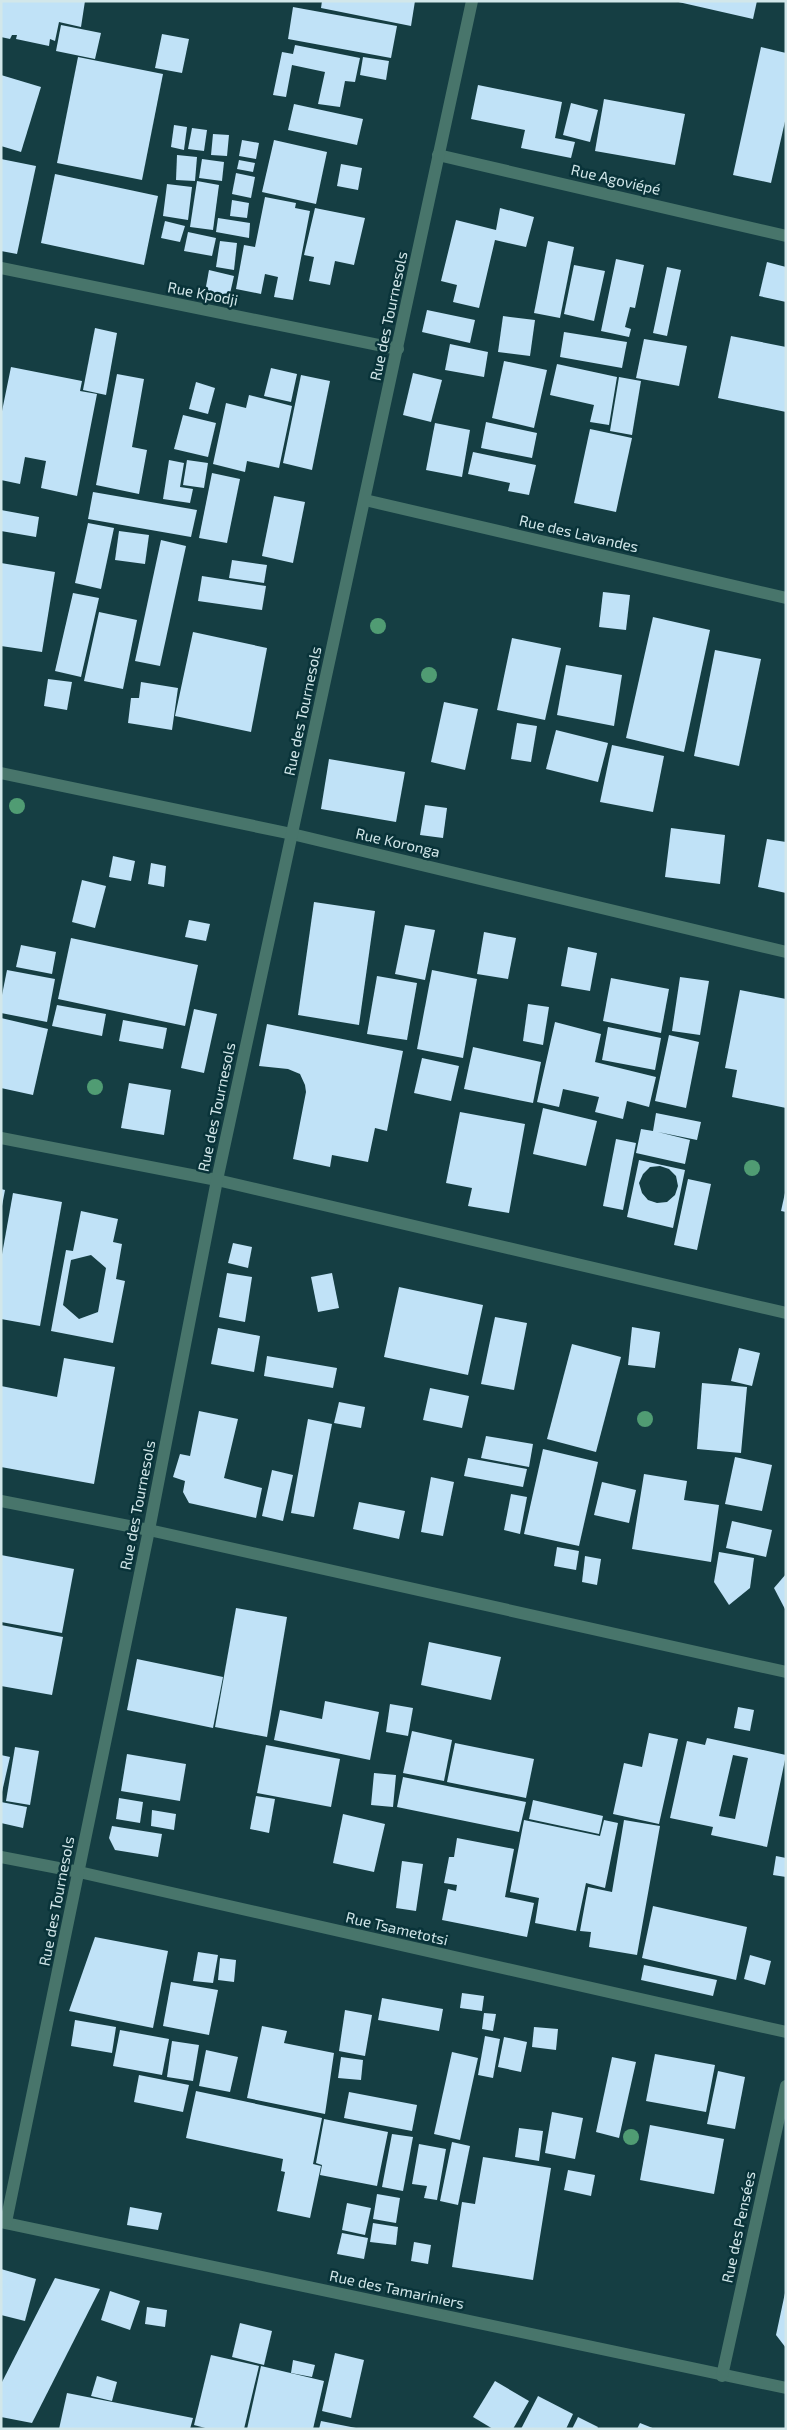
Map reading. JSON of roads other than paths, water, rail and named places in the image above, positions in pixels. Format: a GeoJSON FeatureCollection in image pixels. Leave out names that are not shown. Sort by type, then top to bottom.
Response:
{"type":"FeatureCollection","features":[{"type":"Feature","properties":{"kind":"street","name":"Rue des Tournesols"},"geometry":{"type":"LineString","coordinates":[[3,2222],[149,1530],[217,1180],[472,1]]}},
{"type":"Feature","properties":{"kind":"street","name":"Rue Agoviépé"},"geometry":{"type":"LineString","coordinates":[[438,155],[786,236]]}},
{"type":"Feature","properties":{"kind":"street","name":"Rue Kpodji"},"geometry":{"type":"LineString","coordinates":[[1,268],[398,349]]}},
{"type":"Feature","properties":{"kind":"street","name":"Rue des Lavandes"},"geometry":{"type":"LineString","coordinates":[[365,500],[786,598]]}},
{"type":"Feature","properties":{"kind":"street","name":"Rue Koronga"},"geometry":{"type":"LineString","coordinates":[[1,772],[292,834],[786,952]]}},
{"type":"Feature","properties":{"kind":"street"},"geometry":{"type":"LineString","coordinates":[[1,1138],[217,1180],[786,1314]]}},
{"type":"Feature","properties":{"kind":"street"},"geometry":{"type":"LineString","coordinates":[[1,1501],[149,1530],[786,1672]]}},
{"type":"Feature","properties":{"kind":"street","name":"Rue Tsametotsi"},"geometry":{"type":"LineString","coordinates":[[1,1857],[78,1872],[786,2032]]}},
{"type":"Feature","properties":{"kind":"street","name":"Rue des Pensées"},"geometry":{"type":"LineString","coordinates":[[722,2376],[786,2086]]}},
{"type":"Feature","properties":{"kind":"street","name":"Rue des Tamariniers"},"geometry":{"type":"LineString","coordinates":[[3,2222],[611,2350],[722,2376],[786,2388]]}}]}
